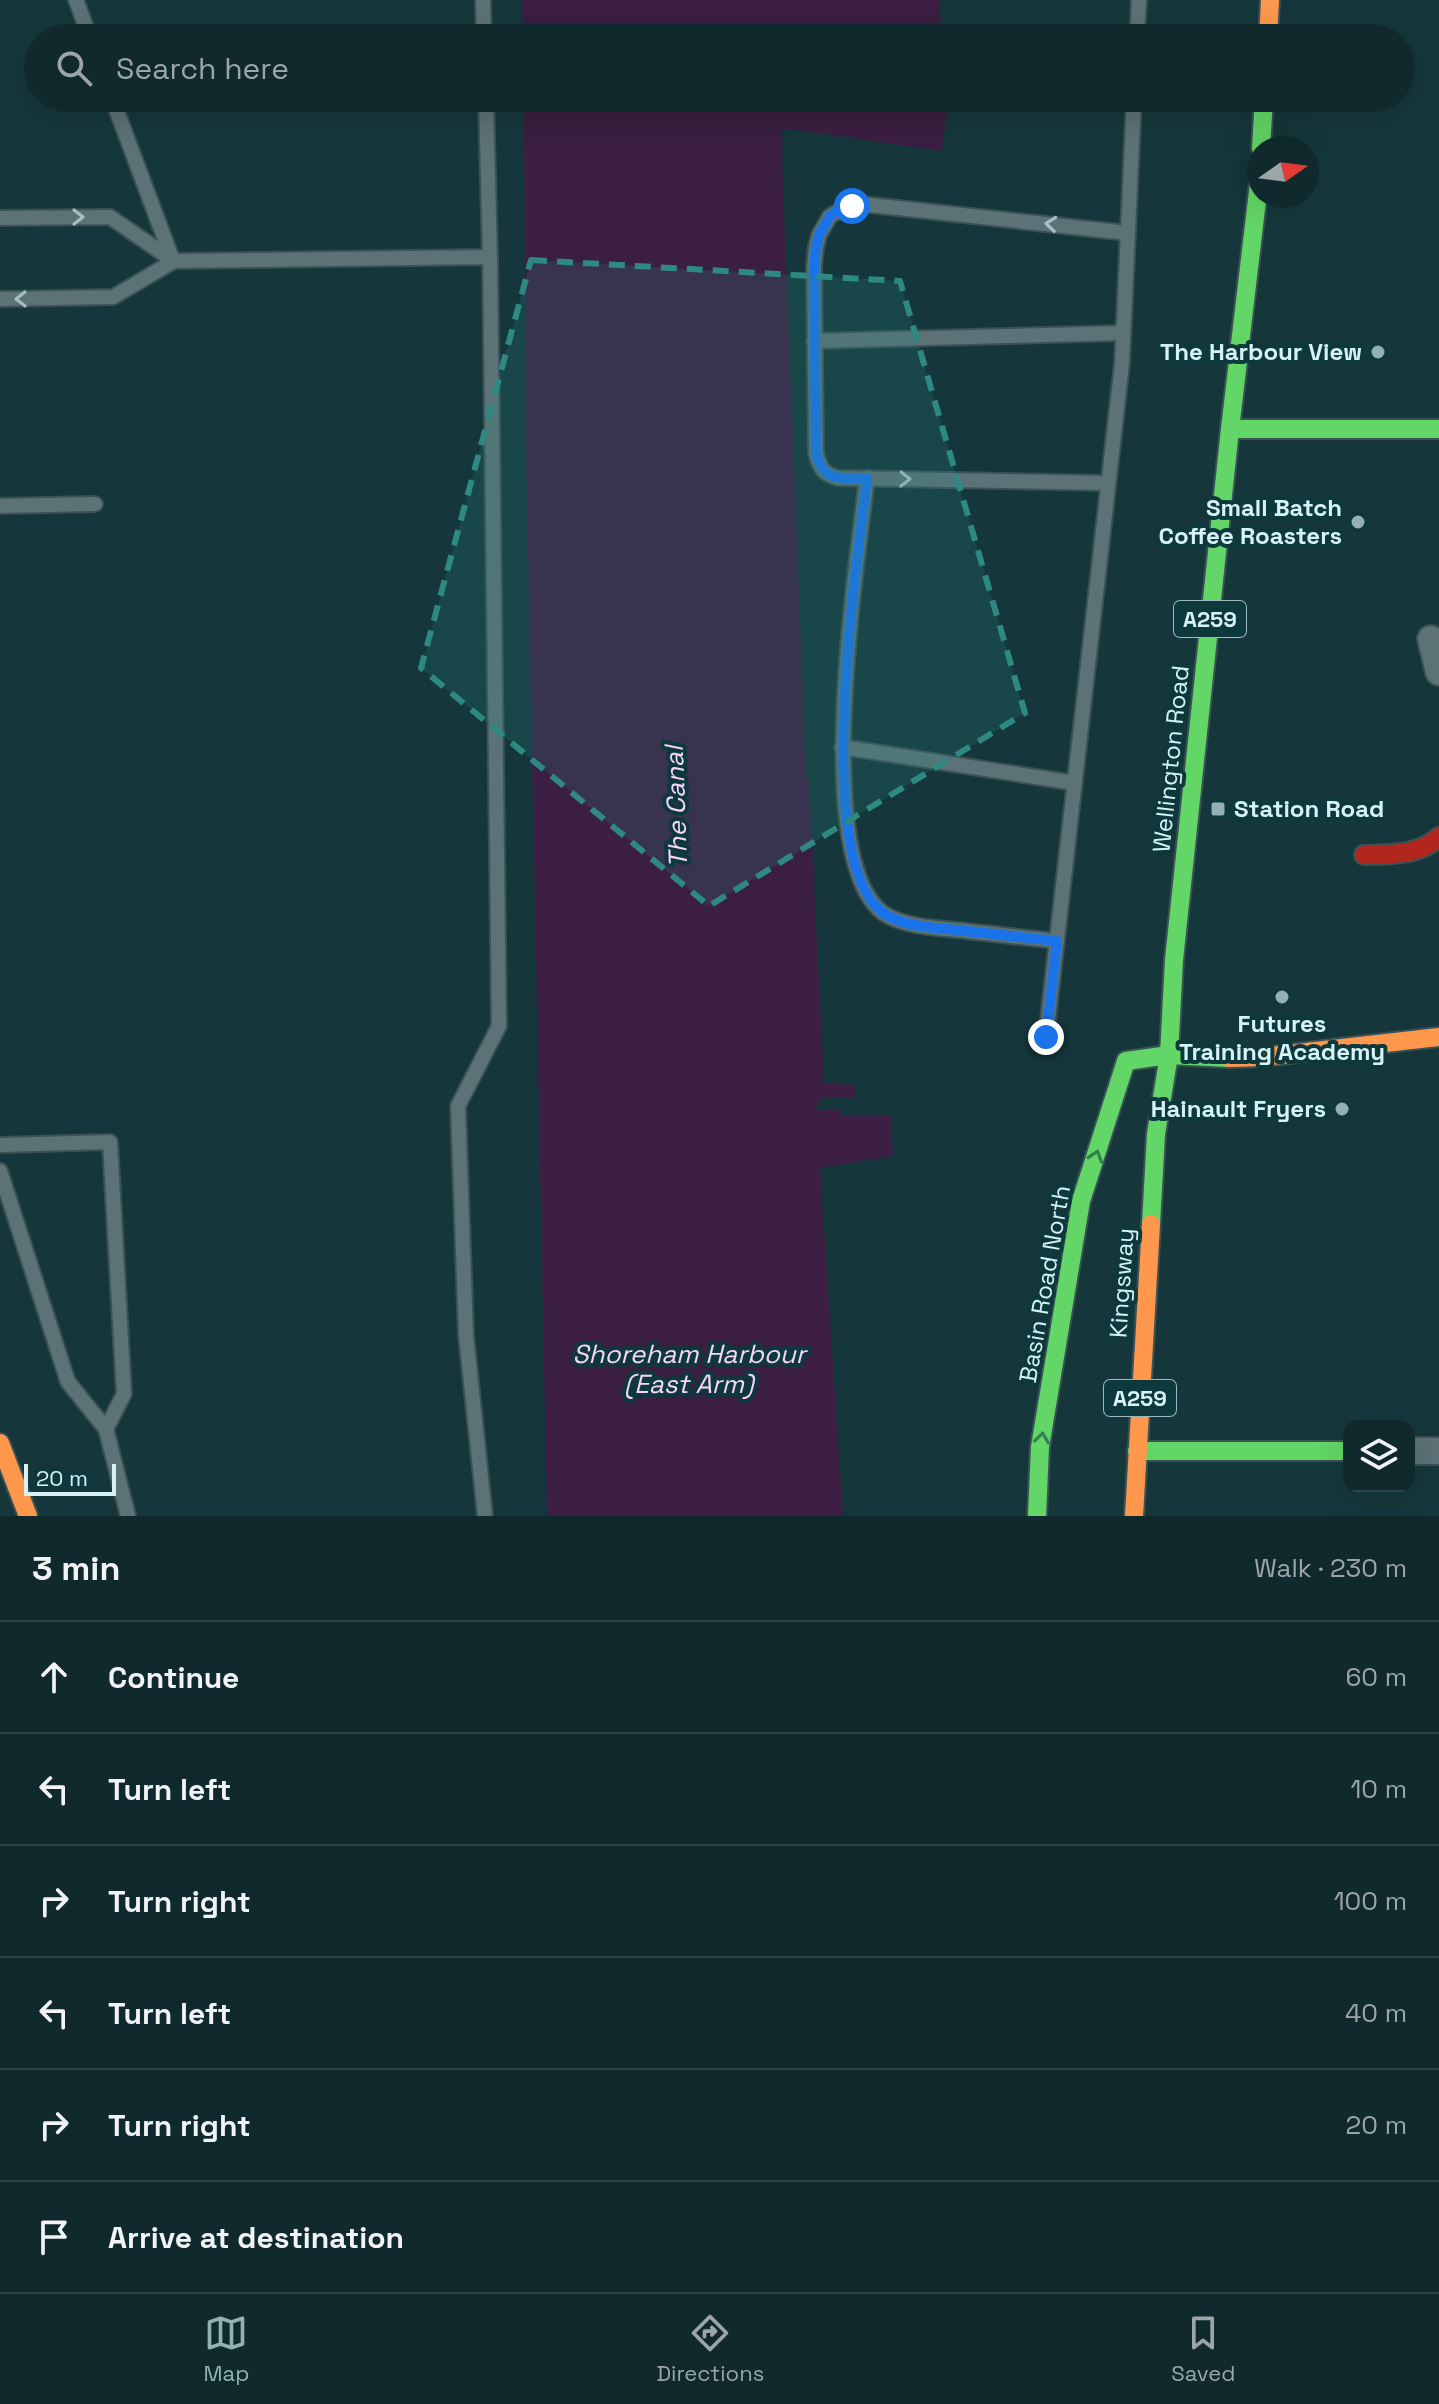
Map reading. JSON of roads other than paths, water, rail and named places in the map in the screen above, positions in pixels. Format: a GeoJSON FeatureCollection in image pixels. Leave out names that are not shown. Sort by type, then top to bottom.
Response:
{"type":"FeatureCollection","features":[{"type":"Feature","properties":{"kind":"main road"},"geometry":{"type":"LineString","coordinates":[[1269,24],[1270,0]]}},
{"type":"Feature","properties":{"kind":"main road"},"geometry":{"type":"LineString","coordinates":[[1262,136],[1263,112]]}},
{"type":"Feature","properties":{"kind":"main road","name":"Wellington Road"},"geometry":{"type":"LineString","coordinates":[[1169,1055],[1174,960],[1256,208]]}},
{"type":"Feature","properties":{"kind":"main road"},"geometry":{"type":"LineString","coordinates":[[1230,429],[1439,429]]}},
{"type":"Feature","properties":{"kind":"main road"},"geometry":{"type":"LineString","coordinates":[[1364,855],[1420,852],[1439,837]]}},
{"type":"Feature","properties":{"kind":"main road"},"geometry":{"type":"LineString","coordinates":[[1169,1055],[1216,1059],[1262,1057],[1439,1037]]}},
{"type":"Feature","properties":{"kind":"main road","name":"Kingsway"},"geometry":{"type":"LineString","coordinates":[[1134,1516],[1156,1134],[1169,1055]]}},
{"type":"Feature","properties":{"kind":"main road","name":"Basin Road North"},"geometry":{"type":"LineString","coordinates":[[1037,1516],[1040,1447],[1081,1201],[1126,1061],[1169,1055]]}},
{"type":"Feature","properties":{"kind":"main road"},"geometry":{"type":"LineString","coordinates":[[0,1443],[28,1516]]}},
{"type":"Feature","properties":{"kind":"main road"},"geometry":{"type":"LineString","coordinates":[[1137,1451],[1343,1451]]}},
{"type":"Feature","properties":{"kind":"street"},"geometry":{"type":"LineString","coordinates":[[1431,639],[1439,672]]}},
{"type":"Feature","properties":{"kind":"street"},"geometry":{"type":"LineString","coordinates":[[1415,1451],[1439,1451]]}},
{"type":"Feature","properties":{"kind":"lane"},"geometry":{"type":"LineString","coordinates":[[76,0],[85,24]]}},
{"type":"Feature","properties":{"kind":"lane"},"geometry":{"type":"LineString","coordinates":[[483,0],[484,24]]}},
{"type":"Feature","properties":{"kind":"lane"},"geometry":{"type":"LineString","coordinates":[[1138,24],[1139,0]]}},
{"type":"Feature","properties":{"kind":"lane"},"geometry":{"type":"LineString","coordinates":[[117,112],[174,261]]}},
{"type":"Feature","properties":{"kind":"lane"},"geometry":{"type":"LineString","coordinates":[[485,1516],[466,1335],[458,1106],[499,1026],[486,112]]}},
{"type":"Feature","properties":{"kind":"lane"},"geometry":{"type":"LineString","coordinates":[[1046,1037],[1123,333],[1133,112]]}},
{"type":"Feature","properties":{"kind":"lane"},"geometry":{"type":"LineString","coordinates":[[1108,483],[838,478],[822,470],[816,453],[814,266],[819,235],[830,216],[844,208],[871,204],[1128,233]]}},
{"type":"Feature","properties":{"kind":"lane"},"geometry":{"type":"LineString","coordinates":[[0,218],[110,217],[174,261]]}},
{"type":"Feature","properties":{"kind":"lane"},"geometry":{"type":"LineString","coordinates":[[0,299],[113,297],[174,261],[490,257]]}},
{"type":"Feature","properties":{"kind":"lane"},"geometry":{"type":"LineString","coordinates":[[814,341],[1123,333]]}},
{"type":"Feature","properties":{"kind":"lane"},"geometry":{"type":"LineString","coordinates":[[867,478],[852,604],[842,747],[854,865],[867,895],[887,916],[922,926],[1057,941]]}},
{"type":"Feature","properties":{"kind":"lane"},"geometry":{"type":"LineString","coordinates":[[0,506],[95,504]]}},
{"type":"Feature","properties":{"kind":"lane"},"geometry":{"type":"LineString","coordinates":[[842,747],[1075,783]]}},
{"type":"Feature","properties":{"kind":"lane"},"geometry":{"type":"LineString","coordinates":[[0,1145],[110,1142],[124,1394],[106,1429]]}},
{"type":"Feature","properties":{"kind":"lane"},"geometry":{"type":"LineString","coordinates":[[0,1171],[4,1193],[68,1382],[106,1429],[128,1516]]}},
{"type":"Feature","properties":{"kind":"water"},"geometry":{"type":"Polygon","coordinates":[[[522,0],[939,0],[941,24],[523,24],[522,0]]]}},
{"type":"Feature","properties":{"kind":"water","name":"Shoreham Harbour (East Arm)"},"geometry":{"type":"Polygon","coordinates":[[[524,112],[947,112],[942,151],[789,129],[781,132],[806,775],[809,782],[824,1083],[856,1085],[855,1098],[822,1097],[815,1109],[841,1109],[842,1116],[891,1115],[893,1156],[820,1168],[843,1516],[547,1516],[526,447],[524,112]]]}},
{"type":"Feature","properties":{"kind":"place","name":"The Harbour View"},"geometry":{"type":"Point","coordinates":[1378,352]}},
{"type":"Feature","properties":{"kind":"place","name":"Small Batch Coffee Roasters"},"geometry":{"type":"Point","coordinates":[1358,522]}},
{"type":"Feature","properties":{"kind":"place","name":"Station Road"},"geometry":{"type":"Point","coordinates":[1218,809]}},
{"type":"Feature","properties":{"kind":"place","name":"Futures Training Academy"},"geometry":{"type":"Point","coordinates":[1282,997]}},
{"type":"Feature","properties":{"kind":"place","name":"Hainault Fryers"},"geometry":{"type":"Point","coordinates":[1342,1109]}},
{"type":"Feature","properties":{"kind":"water label","name":"The Canal"},"geometry":{"type":"Point","coordinates":[676,807]}}]}
